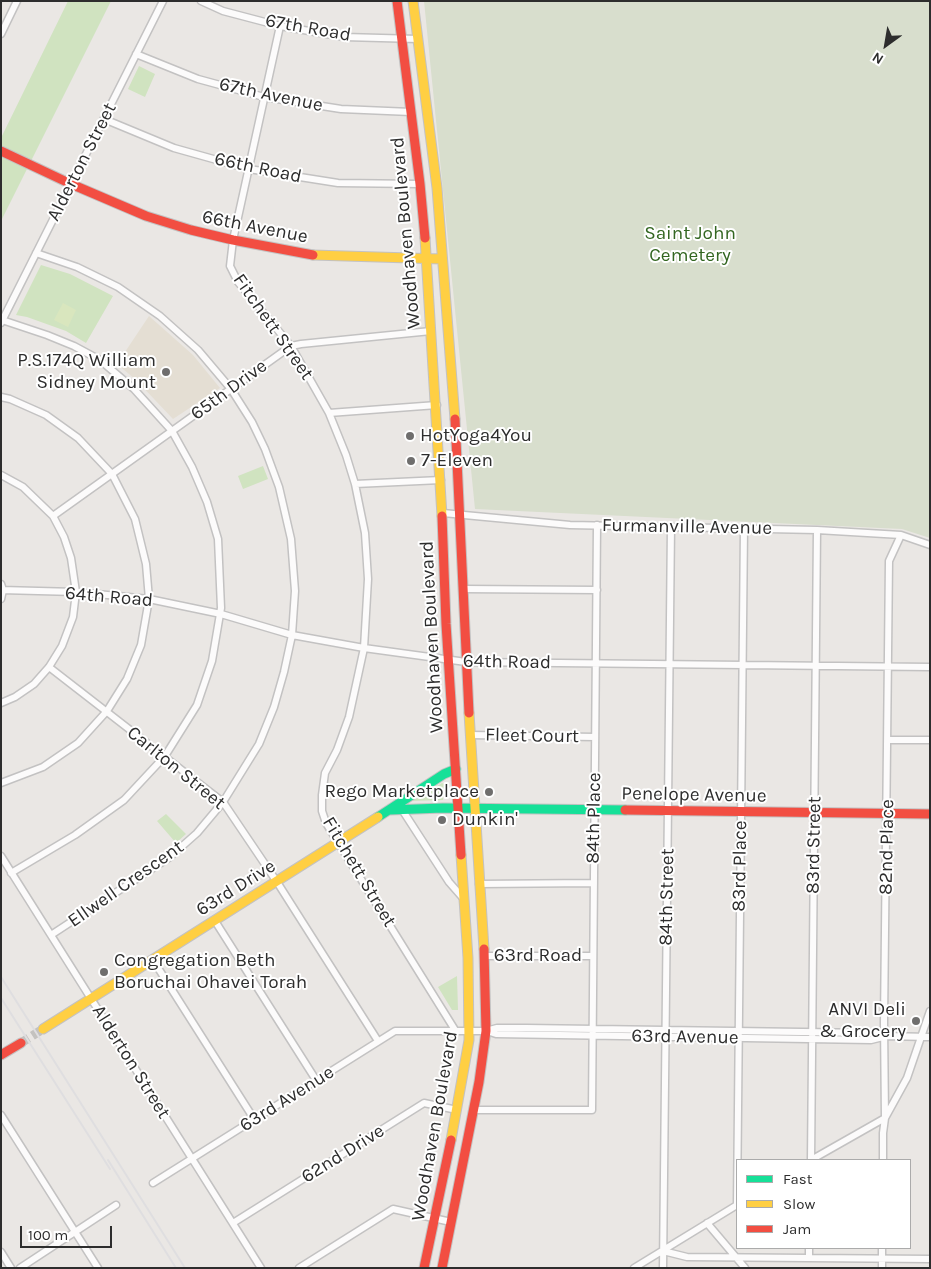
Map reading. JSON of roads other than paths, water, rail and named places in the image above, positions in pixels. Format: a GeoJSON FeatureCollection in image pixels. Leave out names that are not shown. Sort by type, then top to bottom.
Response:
{"type":"FeatureCollection","features":[{"type":"Feature","properties":{"kind":"main road","name":"Woodhaven Boulevard"},"geometry":{"type":"LineString","coordinates":[[397,1],[420,184],[427,259],[443,513],[448,660],[457,809],[465,899],[470,1030],[470,1040],[457,1110],[424,1268]]}},
{"type":"Feature","properties":{"kind":"main road","name":"Woodhaven Boulevard"},"geometry":{"type":"LineString","coordinates":[[413,1],[424,101],[437,188],[460,513],[474,810],[484,956],[486,1031],[474,1110],[442,1268]]}},
{"type":"Feature","properties":{"kind":"main road","name":"66th Avenue"},"geometry":{"type":"LineString","coordinates":[[1,151],[146,216],[191,230],[311,255],[442,259]]}},
{"type":"Feature","properties":{"kind":"main road"},"geometry":{"type":"LineString","coordinates":[[390,810],[444,774],[456,769]]}},
{"type":"Feature","properties":{"kind":"main road","name":"63rd Drive"},"geometry":{"type":"LineString","coordinates":[[43,1029],[390,810],[401,808],[457,809]]}},
{"type":"Feature","properties":{"kind":"main road","name":"Penelope Avenue"},"geometry":{"type":"LineString","coordinates":[[457,809],[930,814]]}},
{"type":"Feature","properties":{"kind":"main road"},"geometry":{"type":"LineString","coordinates":[[1,1055],[21,1043]]}},
{"type":"Feature","properties":{"kind":"street"},"geometry":{"type":"LineString","coordinates":[[1,34],[18,1]]}},
{"type":"Feature","properties":{"kind":"street","name":"Alderton Street"},"geometry":{"type":"LineString","coordinates":[[2,322],[163,1]]}},
{"type":"Feature","properties":{"kind":"street","name":"67th Road"},"geometry":{"type":"LineString","coordinates":[[200,1],[223,11],[280,26],[344,37],[418,38]]}},
{"type":"Feature","properties":{"kind":"street","name":"Fitchett Street"},"geometry":{"type":"LineString","coordinates":[[280,26],[233,240],[230,266],[238,282],[291,346],[330,413],[355,484],[365,533],[368,579],[364,648],[349,717],[337,750],[325,773],[322,811],[326,823],[455,1030]]}},
{"type":"Feature","properties":{"kind":"street","name":"67th Avenue"},"geometry":{"type":"LineString","coordinates":[[136,54],[198,79],[264,97],[341,110],[411,112]]}},
{"type":"Feature","properties":{"kind":"street","name":"66th Road"},"geometry":{"type":"LineString","coordinates":[[104,119],[174,148],[249,169],[338,183],[420,184]]}},
{"type":"Feature","properties":{"kind":"street","name":"Ellwell Crescent"},"geometry":{"type":"LineString","coordinates":[[36,254],[77,266],[118,287],[160,316],[198,350],[231,389],[252,422],[265,449],[279,487],[290,540],[295,591],[292,635],[274,707],[259,744],[223,802],[197,833],[170,857],[50,935]]}},
{"type":"Feature","properties":{"kind":"street"},"geometry":{"type":"LineString","coordinates":[[2,322],[47,335],[74,346],[100,360],[134,389],[172,432],[192,467],[207,502],[218,539],[221,614],[212,661],[197,704],[165,756],[124,800],[75,835],[11,873]]}},
{"type":"Feature","properties":{"kind":"street","name":"65th Drive"},"geometry":{"type":"LineString","coordinates":[[52,516],[291,346],[431,331]]}},
{"type":"Feature","properties":{"kind":"street"},"geometry":{"type":"LineString","coordinates":[[1,397],[46,415],[78,438],[112,474],[135,519],[146,564],[149,599],[141,645],[127,679],[107,712],[78,743],[43,767],[1,783]]}},
{"type":"Feature","properties":{"kind":"street"},"geometry":{"type":"LineString","coordinates":[[330,413],[436,404]]}},
{"type":"Feature","properties":{"kind":"street"},"geometry":{"type":"LineString","coordinates":[[1,475],[23,487],[52,516],[64,537],[72,558],[76,592],[73,617],[62,646],[49,667],[34,684],[15,697],[1,703]]}},
{"type":"Feature","properties":{"kind":"street"},"geometry":{"type":"LineString","coordinates":[[355,484],[441,480]]}},
{"type":"Feature","properties":{"kind":"street","name":"Furmanville Avenue"},"geometry":{"type":"LineString","coordinates":[[443,513],[460,513],[570,525],[817,530],[900,535],[930,545]]}},
{"type":"Feature","properties":{"kind":"street","name":"84th Place"},"geometry":{"type":"LineString","coordinates":[[474,1110],[592,1110],[598,525]]}},
{"type":"Feature","properties":{"kind":"street","name":"84th Street"},"geometry":{"type":"LineString","coordinates":[[662,1268],[671,526]]}},
{"type":"Feature","properties":{"kind":"street","name":"83rd Place"},"geometry":{"type":"LineString","coordinates":[[737,1159],[744,528]]}},
{"type":"Feature","properties":{"kind":"street","name":"83rd Street"},"geometry":{"type":"LineString","coordinates":[[811,1159],[817,530]]}},
{"type":"Feature","properties":{"kind":"street","name":"82nd Place"},"geometry":{"type":"LineString","coordinates":[[883,1159],[885,1118],[884,1036],[889,561],[900,535]]}},
{"type":"Feature","properties":{"kind":"street"},"geometry":{"type":"LineString","coordinates":[[1,599],[2,588]]}},
{"type":"Feature","properties":{"kind":"street","name":"64th Road"},"geometry":{"type":"LineString","coordinates":[[2,588],[76,592],[149,599],[221,614],[292,635],[364,648],[466,662],[930,667]]}},
{"type":"Feature","properties":{"kind":"street"},"geometry":{"type":"LineString","coordinates":[[464,589],[597,590]]}},
{"type":"Feature","properties":{"kind":"street","name":"Carlton Street"},"geometry":{"type":"LineString","coordinates":[[49,667],[223,802],[277,882],[378,1041]]}},
{"type":"Feature","properties":{"kind":"street","name":"Fleet Court"},"geometry":{"type":"LineString","coordinates":[[470,735],[595,736]]}},
{"type":"Feature","properties":{"kind":"street"},"geometry":{"type":"LineString","coordinates":[[888,740],[930,740]]}},
{"type":"Feature","properties":{"kind":"street"},"geometry":{"type":"LineString","coordinates":[[401,808],[449,882],[465,899]]}},
{"type":"Feature","properties":{"kind":"street","name":"Alderton Street"},"geometry":{"type":"LineString","coordinates":[[1,856],[261,1268]]}},
{"type":"Feature","properties":{"kind":"street"},"geometry":{"type":"LineString","coordinates":[[479,884],[594,883]]}},
{"type":"Feature","properties":{"kind":"street"},"geometry":{"type":"LineString","coordinates":[[215,921],[316,1080]]}},
{"type":"Feature","properties":{"kind":"street","name":"63rd Road"},"geometry":{"type":"LineString","coordinates":[[484,956],[593,956]]}},
{"type":"Feature","properties":{"kind":"street"},"geometry":{"type":"LineString","coordinates":[[153,960],[254,1119]]}},
{"type":"Feature","properties":{"kind":"street"},"geometry":{"type":"LineString","coordinates":[[813,1159],[885,1118],[907,1078],[930,1011]]}},
{"type":"Feature","properties":{"kind":"street","name":"63rd Avenue"},"geometry":{"type":"LineString","coordinates":[[153,1183],[396,1031],[470,1030],[496,1034],[738,1034],[871,1040],[884,1036],[930,1037]]}},
{"type":"Feature","properties":{"kind":"street","name":"62nd Drive"},"geometry":{"type":"LineString","coordinates":[[233,1223],[424,1103],[457,1110]]}},
{"type":"Feature","properties":{"kind":"street"},"geometry":{"type":"LineString","coordinates":[[1,1115],[98,1268]]}},
{"type":"Feature","properties":{"kind":"street"},"geometry":{"type":"LineString","coordinates":[[20,1268],[116,1205]]}},
{"type":"Feature","properties":{"kind":"street"},"geometry":{"type":"LineString","coordinates":[[634,1268],[736,1206]]}},
{"type":"Feature","properties":{"kind":"street"},"geometry":{"type":"LineString","coordinates":[[299,1268],[393,1209],[451,1222]]}},
{"type":"Feature","properties":{"kind":"street"},"geometry":{"type":"LineString","coordinates":[[707,1223],[745,1268]]}},
{"type":"Feature","properties":{"kind":"street"},"geometry":{"type":"LineString","coordinates":[[809,1249],[809,1257]]}},
{"type":"Feature","properties":{"kind":"street"},"geometry":{"type":"LineString","coordinates":[[882,1249],[882,1268]]}},
{"type":"Feature","properties":{"kind":"street"},"geometry":{"type":"LineString","coordinates":[[663,1251],[687,1257],[930,1259]]}},
{"type":"Feature","properties":{"kind":"street"},"geometry":{"type":"LineString","coordinates":[[1,1252],[11,1268]]}},
{"type":"Feature","properties":{"kind":"tunnel"},"geometry":{"type":"LineString","coordinates":[[21,1043],[43,1029]]}},
{"type":"Feature","properties":{"kind":"railway"},"geometry":{"type":"LineString","coordinates":[[1,977],[185,1268]]}},
{"type":"Feature","properties":{"kind":"railway"},"geometry":{"type":"LineString","coordinates":[[1,998],[110,1169]]}},
{"type":"Feature","properties":{"kind":"railway"},"geometry":{"type":"LineString","coordinates":[[108,1160],[176,1268]]}},
{"type":"Feature","properties":{"kind":"place","name":"P.S.174Q William Sidney Mount"},"geometry":{"type":"Point","coordinates":[166,372]}},
{"type":"Feature","properties":{"kind":"place","name":"HotYoga4You"},"geometry":{"type":"Point","coordinates":[410,436]}},
{"type":"Feature","properties":{"kind":"place","name":"7-Eleven"},"geometry":{"type":"Point","coordinates":[411,461]}},
{"type":"Feature","properties":{"kind":"place","name":"Rego Marketplace"},"geometry":{"type":"Point","coordinates":[489,792]}},
{"type":"Feature","properties":{"kind":"place","name":"Dunkin'"},"geometry":{"type":"Point","coordinates":[442,820]}},
{"type":"Feature","properties":{"kind":"place","name":"Congregation Beth Boruchai Ohavei Torah"},"geometry":{"type":"Point","coordinates":[104,972]}},
{"type":"Feature","properties":{"kind":"place","name":"ANVI Deli & Grocery"},"geometry":{"type":"Point","coordinates":[916,1021]}},
{"type":"Feature","properties":{"kind":"park label","name":"Saint John Cemetery"},"geometry":{"type":"Point","coordinates":[690,245]}}]}
